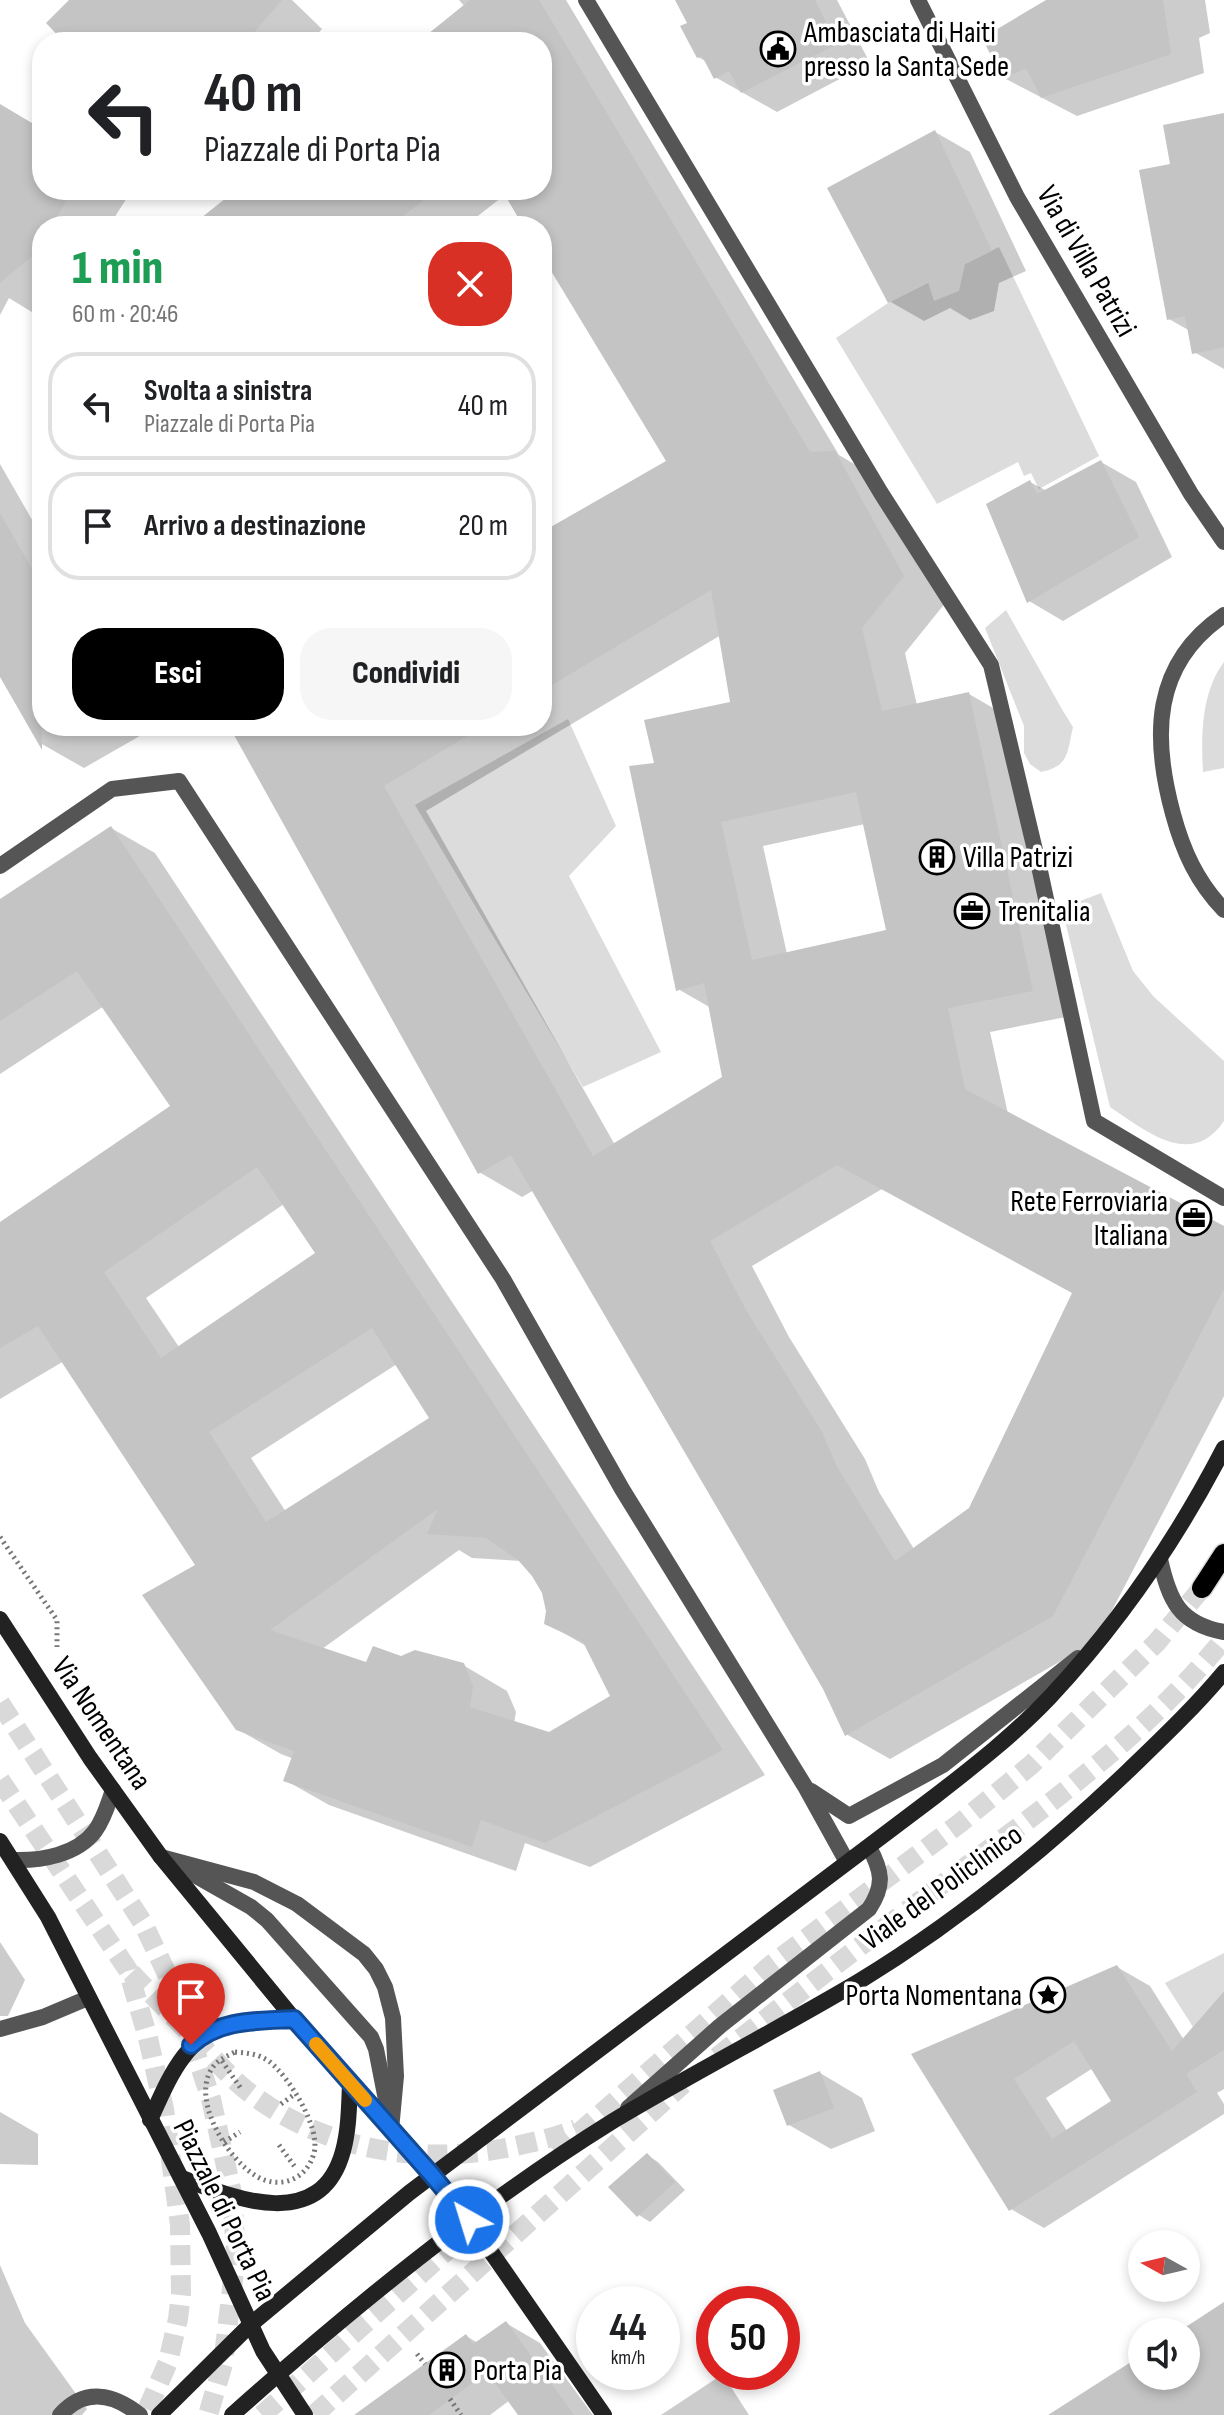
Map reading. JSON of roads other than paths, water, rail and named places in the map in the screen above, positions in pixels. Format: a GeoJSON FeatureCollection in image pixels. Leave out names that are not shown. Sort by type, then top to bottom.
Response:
{"type":"FeatureCollection","features":[{"type":"Feature","properties":{"kind":"main road"},"geometry":{"type":"LineString","coordinates":[[1202,1588],[1224,1554]]}},
{"type":"Feature","properties":{"kind":"street"},"geometry":{"type":"LineString","coordinates":[[586,0],[881,493],[991,665],[1040,871],[1094,1121],[1224,1198]]}},
{"type":"Feature","properties":{"kind":"street","name":"Via di Villa Patrizi"},"geometry":{"type":"LineString","coordinates":[[918,0],[1017,197],[1191,494],[1224,542]]}},
{"type":"Feature","properties":{"kind":"street"},"geometry":{"type":"LineString","coordinates":[[1224,615],[1200,633],[1177,664],[1162,710],[1159,744],[1169,800],[1188,859],[1200,883],[1224,910]]}},
{"type":"Feature","properties":{"kind":"street"},"geometry":{"type":"LineString","coordinates":[[0,866],[112,789],[179,781],[503,1279],[622,1489],[806,1788],[847,1862],[959,1778],[1049,1698],[1095,1645],[1160,1559],[1224,1448]]}},
{"type":"Feature","properties":{"kind":"street"},"geometry":{"type":"LineString","coordinates":[[1160,1559],[1174,1604],[1192,1620],[1224,1632]]}},
{"type":"Feature","properties":{"kind":"street","name":"Via Nomentana"},"geometry":{"type":"LineString","coordinates":[[0,1619],[90,1758],[161,1857]]}},
{"type":"Feature","properties":{"kind":"street"},"geometry":{"type":"LineString","coordinates":[[806,1788],[849,1816],[943,1765],[1095,1645]]}},
{"type":"Feature","properties":{"kind":"street","name":"Viale del Policlinico"},"geometry":{"type":"LineString","coordinates":[[469,2220],[612,2122],[857,1982],[973,1906],[1081,1816],[1177,1724],[1224,1672]]}},
{"type":"Feature","properties":{"kind":"street"},"geometry":{"type":"LineString","coordinates":[[0,1841],[13,1860],[56,1855],[83,1843],[102,1818],[113,1790]]}},
{"type":"Feature","properties":{"kind":"street","name":"Viale del Policlinico"},"geometry":{"type":"LineString","coordinates":[[612,2122],[720,2026],[869,1909],[880,1886],[880,1872],[869,1847]]}},
{"type":"Feature","properties":{"kind":"street"},"geometry":{"type":"LineString","coordinates":[[161,1857],[294,2019],[469,2220],[604,2415]]}},
{"type":"Feature","properties":{"kind":"street"},"geometry":{"type":"LineString","coordinates":[[161,1857],[254,1882],[297,1904],[364,1954],[385,1987],[393,2018],[396,2076],[391,2130]]}},
{"type":"Feature","properties":{"kind":"street"},"geometry":{"type":"LineString","coordinates":[[161,1857],[251,1907],[267,1920],[363,2026],[376,2049],[391,2130]]}},
{"type":"Feature","properties":{"kind":"street","name":"Piazzale di Porta Pia"},"geometry":{"type":"LineString","coordinates":[[13,1860],[48,1917],[182,2178],[250,2325],[277,2374],[305,2415]]}},
{"type":"Feature","properties":{"kind":"street","name":"Piazzale di Porta Pia"},"geometry":{"type":"LineString","coordinates":[[159,2415],[250,2325],[432,2175],[847,1862]]}},
{"type":"Feature","properties":{"kind":"street"},"geometry":{"type":"LineString","coordinates":[[0,2029],[43,2017],[88,1998]]}},
{"type":"Feature","properties":{"kind":"street","name":"Piazzale di Porta Pia"},"geometry":{"type":"LineString","coordinates":[[150,2120],[177,2067],[198,2039],[228,2025],[294,2019]]}},
{"type":"Feature","properties":{"kind":"street"},"geometry":{"type":"LineString","coordinates":[[182,2178],[219,2193],[261,2202],[291,2203],[314,2195],[325,2186],[340,2161],[350,2084]]}},
{"type":"Feature","properties":{"kind":"street"},"geometry":{"type":"LineString","coordinates":[[232,2415],[277,2374],[469,2220]]}},
{"type":"Feature","properties":{"kind":"street"},"geometry":{"type":"LineString","coordinates":[[60,2415],[78,2401],[100,2396],[114,2398],[140,2415]]}},
{"type":"Feature","properties":{"kind":"tunnel"},"geometry":{"type":"LineString","coordinates":[[556,2153],[771,1965],[960,1823],[1031,1765],[1157,1642],[1202,1588]]}},
{"type":"Feature","properties":{"kind":"tunnel"},"geometry":{"type":"LineString","coordinates":[[717,2057],[1090,1771],[1160,1708],[1224,1639]]}},
{"type":"Feature","properties":{"kind":"tunnel"},"geometry":{"type":"LineString","coordinates":[[0,1703],[143,1923],[175,1991],[211,2099],[232,2193],[236,2255],[223,2364],[208,2415]]}},
{"type":"Feature","properties":{"kind":"tunnel"},"geometry":{"type":"LineString","coordinates":[[0,1780],[128,1970],[148,2038],[164,2109],[180,2225],[181,2294],[168,2362],[145,2415]]}},
{"type":"Feature","properties":{"kind":"tunnel"},"geometry":{"type":"LineString","coordinates":[[131,1973],[246,2090],[306,2127],[339,2139],[372,2148],[441,2155],[511,2147],[576,2129]]}},
{"type":"Feature","properties":{"kind":"tunnel"},"geometry":{"type":"LineString","coordinates":[[314,2415],[683,2084]]}},
{"type":"Feature","properties":{"kind":"tunnel"},"geometry":{"type":"LineString","coordinates":[[262,2415],[488,2214]]}},
{"type":"Feature","properties":{"kind":"place","name":"Ambasciata di Haiti presso la Santa Sede"},"geometry":{"type":"Point","coordinates":[778,49]}},
{"type":"Feature","properties":{"kind":"place","name":"Villa Patrizi"},"geometry":{"type":"Point","coordinates":[937,857]}},
{"type":"Feature","properties":{"kind":"place","name":"Trenitalia"},"geometry":{"type":"Point","coordinates":[972,911]}},
{"type":"Feature","properties":{"kind":"place","name":"Rete Ferroviaria Italiana"},"geometry":{"type":"Point","coordinates":[1194,1218]}},
{"type":"Feature","properties":{"kind":"place","name":"Porta Nomentana"},"geometry":{"type":"Point","coordinates":[1048,1995]}},
{"type":"Feature","properties":{"kind":"place","name":"Porta Pia"},"geometry":{"type":"Point","coordinates":[447,2370]}}]}
